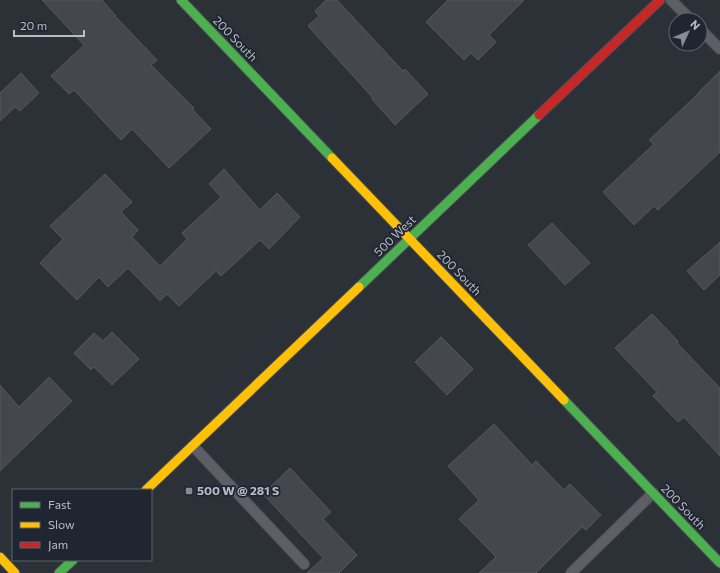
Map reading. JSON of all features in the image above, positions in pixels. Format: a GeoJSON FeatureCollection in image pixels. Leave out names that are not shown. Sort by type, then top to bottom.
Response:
{"type":"FeatureCollection","features":[{"type":"Feature","properties":{"kind":"street","name":"200 South"},"geometry":{"type":"LineString","coordinates":[[181,0],[720,563]]}},
{"type":"Feature","properties":{"kind":"street","name":"500 West"},"geometry":{"type":"LineString","coordinates":[[147,489],[660,0]]}},
{"type":"Feature","properties":{"kind":"street"},"geometry":{"type":"LineString","coordinates":[[0,557],[15,573]]}},
{"type":"Feature","properties":{"kind":"street"},"geometry":{"type":"LineString","coordinates":[[59,573],[72,561]]}},
{"type":"Feature","properties":{"kind":"lane"},"geometry":{"type":"LineString","coordinates":[[671,0],[683,12]]}},
{"type":"Feature","properties":{"kind":"lane"},"geometry":{"type":"LineString","coordinates":[[708,37],[720,49]]}},
{"type":"Feature","properties":{"kind":"lane"},"geometry":{"type":"LineString","coordinates":[[192,446],[304,564]]}},
{"type":"Feature","properties":{"kind":"lane"},"geometry":{"type":"LineString","coordinates":[[571,573],[652,493]]}},
{"type":"Feature","properties":{"kind":"building"},"geometry":{"type":"Polygon","coordinates":[[[42,0],[102,0],[115,16],[157,60],[151,65],[194,108],[192,109],[211,129],[169,168],[132,129],[121,140],[74,90],[69,94],[51,76],[84,45],[42,0]]]}},
{"type":"Feature","properties":{"kind":"building"},"geometry":{"type":"Polygon","coordinates":[[[326,0],[337,0],[403,71],[405,69],[428,94],[395,125],[372,99],[373,98],[308,26],[319,16],[315,11],[326,0]]]}},
{"type":"Feature","properties":{"kind":"building"},"geometry":{"type":"Polygon","coordinates":[[[448,0],[524,0],[489,35],[496,42],[478,60],[471,53],[464,60],[426,22],[448,0]]]}},
{"type":"Feature","properties":{"kind":"building"},"geometry":{"type":"Polygon","coordinates":[[[720,71],[720,152],[658,210],[654,206],[634,225],[603,192],[654,144],[649,140],[720,71]]]}},
{"type":"Feature","properties":{"kind":"building"},"geometry":{"type":"Polygon","coordinates":[[[21,73],[39,93],[20,111],[15,107],[0,121],[0,93],[21,73]]]}},
{"type":"Feature","properties":{"kind":"building"},"geometry":{"type":"Polygon","coordinates":[[[224,169],[260,210],[277,193],[300,217],[269,249],[260,240],[221,276],[216,271],[179,306],[167,294],[160,301],[128,268],[108,287],[99,277],[77,300],[40,263],[63,239],[50,226],[105,174],[132,202],[121,212],[138,230],[132,237],[160,266],[187,239],[182,233],[221,197],[209,184],[224,169]]]}},
{"type":"Feature","properties":{"kind":"building"},"geometry":{"type":"Polygon","coordinates":[[[552,223],[590,263],[565,285],[528,245],[552,223]]]}},
{"type":"Feature","properties":{"kind":"building"},"geometry":{"type":"Polygon","coordinates":[[[720,242],[720,275],[704,290],[687,271],[720,242]]]}},
{"type":"Feature","properties":{"kind":"building"},"geometry":{"type":"Polygon","coordinates":[[[652,314],[678,341],[677,343],[720,388],[720,456],[684,417],[678,422],[653,396],[657,392],[615,348],[652,314]]]}},
{"type":"Feature","properties":{"kind":"building"},"geometry":{"type":"Polygon","coordinates":[[[112,332],[139,359],[112,385],[94,367],[91,370],[74,353],[94,333],[103,341],[112,332]]]}},
{"type":"Feature","properties":{"kind":"building"},"geometry":{"type":"Polygon","coordinates":[[[441,337],[473,369],[447,395],[415,362],[441,337]]]}},
{"type":"Feature","properties":{"kind":"building"},"geometry":{"type":"Polygon","coordinates":[[[49,377],[72,401],[0,471],[0,385],[19,407],[49,377]]]}},
{"type":"Feature","properties":{"kind":"building"},"geometry":{"type":"Polygon","coordinates":[[[494,424],[532,465],[536,461],[564,490],[570,484],[601,515],[586,530],[582,527],[536,573],[479,573],[496,557],[459,519],[479,500],[448,466],[494,424]]]}},
{"type":"Feature","properties":{"kind":"building"},"geometry":{"type":"Polygon","coordinates":[[[290,468],[331,512],[323,519],[357,555],[339,573],[307,573],[323,558],[263,494],[290,468]]]}},
{"type":"Feature","properties":{"kind":"traffic: fast"},"geometry":{"type":"LineString","coordinates":[[181,0],[332,158]]}},
{"type":"Feature","properties":{"kind":"traffic: fast"},"geometry":{"type":"LineString","coordinates":[[359,287],[539,115]]}},
{"type":"Feature","properties":{"kind":"traffic: fast"},"geometry":{"type":"LineString","coordinates":[[564,400],[720,563]]}},
{"type":"Feature","properties":{"kind":"traffic: fast"},"geometry":{"type":"LineString","coordinates":[[59,573],[72,561]]}},
{"type":"Feature","properties":{"kind":"traffic: slow"},"geometry":{"type":"LineString","coordinates":[[332,158],[564,400]]}},
{"type":"Feature","properties":{"kind":"traffic: slow"},"geometry":{"type":"LineString","coordinates":[[147,489],[359,287]]}},
{"type":"Feature","properties":{"kind":"traffic: slow"},"geometry":{"type":"LineString","coordinates":[[0,557],[15,573]]}},
{"type":"Feature","properties":{"kind":"traffic: jam"},"geometry":{"type":"LineString","coordinates":[[539,115],[660,0]]}},
{"type":"Feature","properties":{"kind":"place","name":"500 W @ 281 S"},"geometry":{"type":"Point","coordinates":[189,491]}}]}
